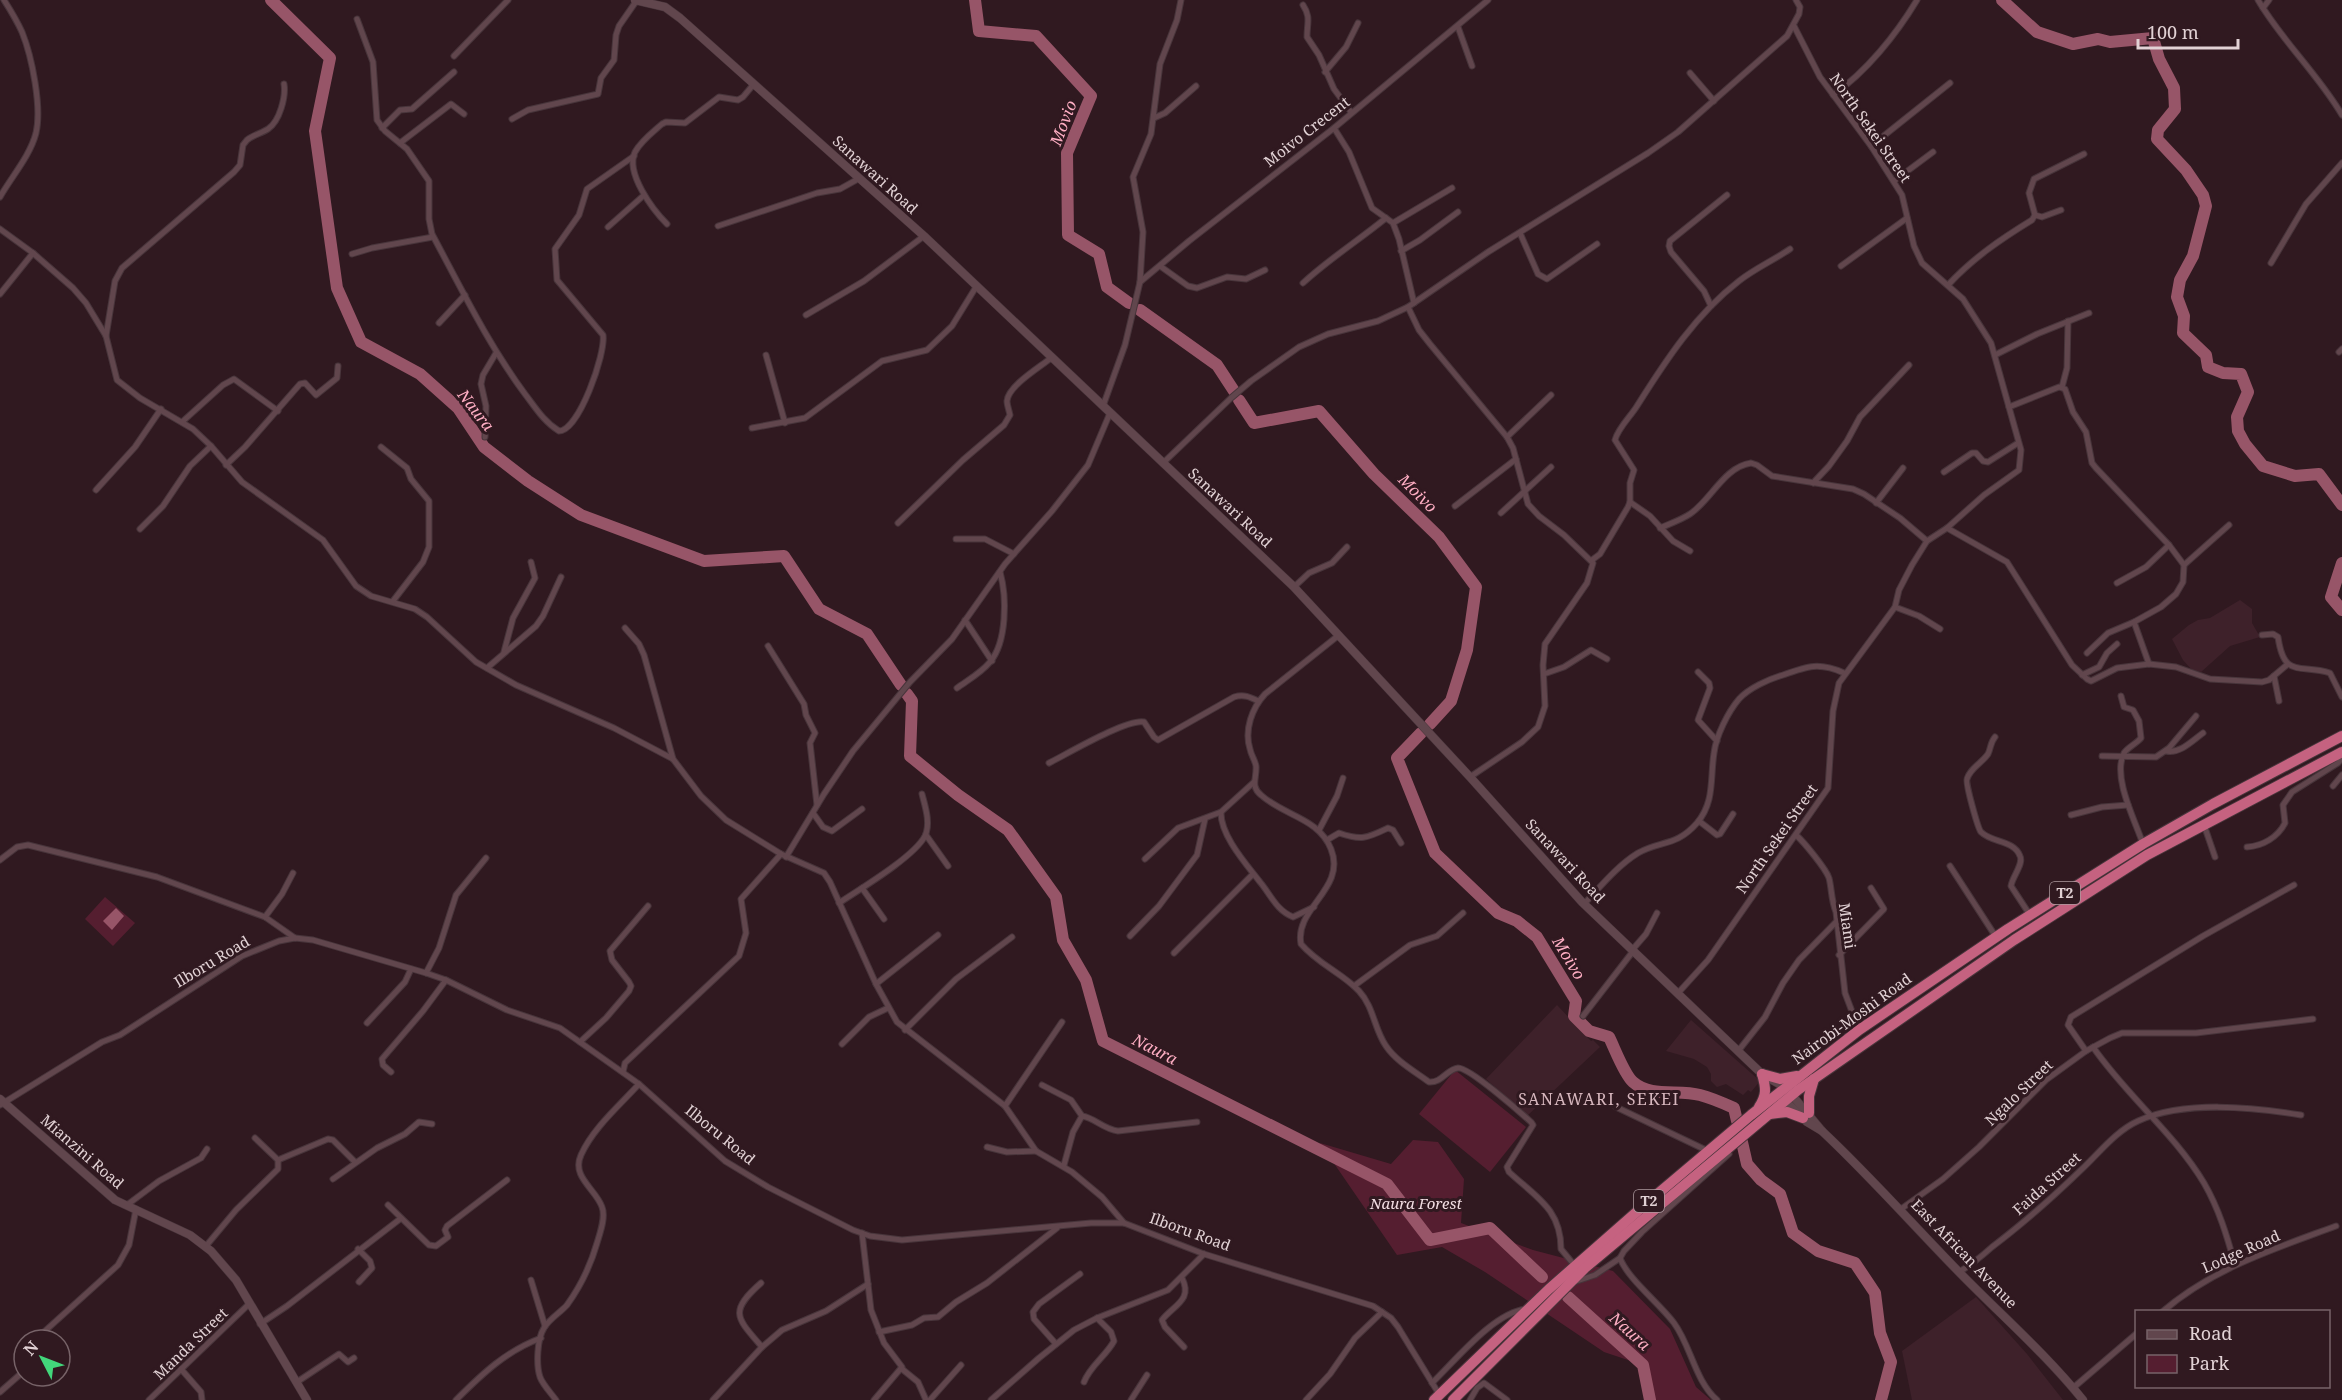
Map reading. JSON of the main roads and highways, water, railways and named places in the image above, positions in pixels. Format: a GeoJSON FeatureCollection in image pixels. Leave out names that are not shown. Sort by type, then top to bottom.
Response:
{"type":"FeatureCollection","features":[{"type":"Feature","properties":{"kind":"highway","name":"Nairobi-Moshi Road"},"geometry":{"type":"LineString","coordinates":[[1453,1400],[1570,1283],[1770,1114],[1803,1074],[1859,1030],[1996,937],[2143,844],[2212,804],[2342,736]]}},
{"type":"Feature","properties":{"kind":"highway","name":"Nairobi-Moshi Road"},"geometry":{"type":"LineString","coordinates":[[1437,1397],[1575,1266],[1751,1115],[1814,1079],[2013,939],[2147,855],[2204,825],[2218,815],[2342,752]]}},
{"type":"Feature","properties":{"kind":"highway"},"geometry":{"type":"LineString","coordinates":[[1751,1115],[1765,1098],[1766,1077],[1785,1079],[1803,1074]]}},
{"type":"Feature","properties":{"kind":"highway"},"geometry":{"type":"LineString","coordinates":[[1770,1114],[1787,1112],[1806,1116],[1814,1079]]}},
{"type":"Feature","properties":{"kind":"waterway","name":"Naura"},"geometry":{"type":"LineString","coordinates":[[271,0],[330,58],[315,131],[337,288],[361,342],[420,374],[458,408],[484,447],[528,481],[581,515],[704,561],[784,556],[819,609],[867,634],[901,685]]}},
{"type":"Feature","properties":{"kind":"waterway","name":"Movio"},"geometry":{"type":"LineString","coordinates":[[975,0],[979,31],[1036,36],[1091,96],[1067,153],[1068,235],[1099,254],[1107,287],[1129,303]]}},
{"type":"Feature","properties":{"kind":"waterway"},"geometry":{"type":"LineString","coordinates":[[2002,0],[2037,32],[2073,44],[2098,39],[2110,42],[2153,38],[2159,59],[2174,88],[2175,109],[2158,130],[2157,139],[2186,170],[2203,195],[2206,206],[2193,256],[2180,280],[2177,297],[2184,316],[2183,333],[2206,355],[2208,367],[2223,373],[2241,374],[2248,392],[2237,417],[2238,431],[2245,444],[2263,466],[2295,476],[2319,474],[2342,505]]}},
{"type":"Feature","properties":{"kind":"waterway","name":"Moivo"},"geometry":{"type":"LineString","coordinates":[[1140,310],[1217,365],[1234,391]]}},
{"type":"Feature","properties":{"kind":"waterway","name":"Moivo"},"geometry":{"type":"LineString","coordinates":[[1239,400],[1254,423],[1319,411],[1374,474],[1439,537],[1476,587],[1467,650],[1451,701],[1430,724]]}},
{"type":"Feature","properties":{"kind":"waterway"},"geometry":{"type":"LineString","coordinates":[[2342,563],[2331,597],[2342,610]]}},
{"type":"Feature","properties":{"kind":"waterway","name":"Naura"},"geometry":{"type":"LineString","coordinates":[[907,694],[912,701],[910,756],[958,795],[1008,830],[1056,897],[1063,940],[1086,980],[1103,1041],[1387,1184],[1430,1240],[1490,1228],[1542,1277]]}},
{"type":"Feature","properties":{"kind":"waterway","name":"Moivo"},"geometry":{"type":"LineString","coordinates":[[1421,733],[1397,758],[1435,853],[1498,913],[1517,921],[1537,937],[1576,1001],[1574,1016],[1589,1031],[1609,1037],[1633,1082],[1656,1092],[1692,1093],[1713,1099],[1734,1108],[1737,1121]]}},
{"type":"Feature","properties":{"kind":"waterway","name":"Moivo"},"geometry":{"type":"LineString","coordinates":[[1742,1142],[1747,1164],[1761,1180],[1780,1194],[1793,1233],[1818,1251],[1855,1263],[1875,1293],[1880,1333],[1891,1362],[1881,1400]]}},
{"type":"Feature","properties":{"kind":"waterway","name":"Naura"},"geometry":{"type":"LineString","coordinates":[[1568,1297],[1643,1365],[1650,1400]]}},
{"type":"Feature","properties":{"kind":"district","name":"SANAWARI, SEKEI"},"geometry":{"type":"Point","coordinates":[1599,1099]}},
{"type":"Feature","properties":{"kind":"park label","name":"Naura Forest"},"geometry":{"type":"Point","coordinates":[1416,1204]}}]}
